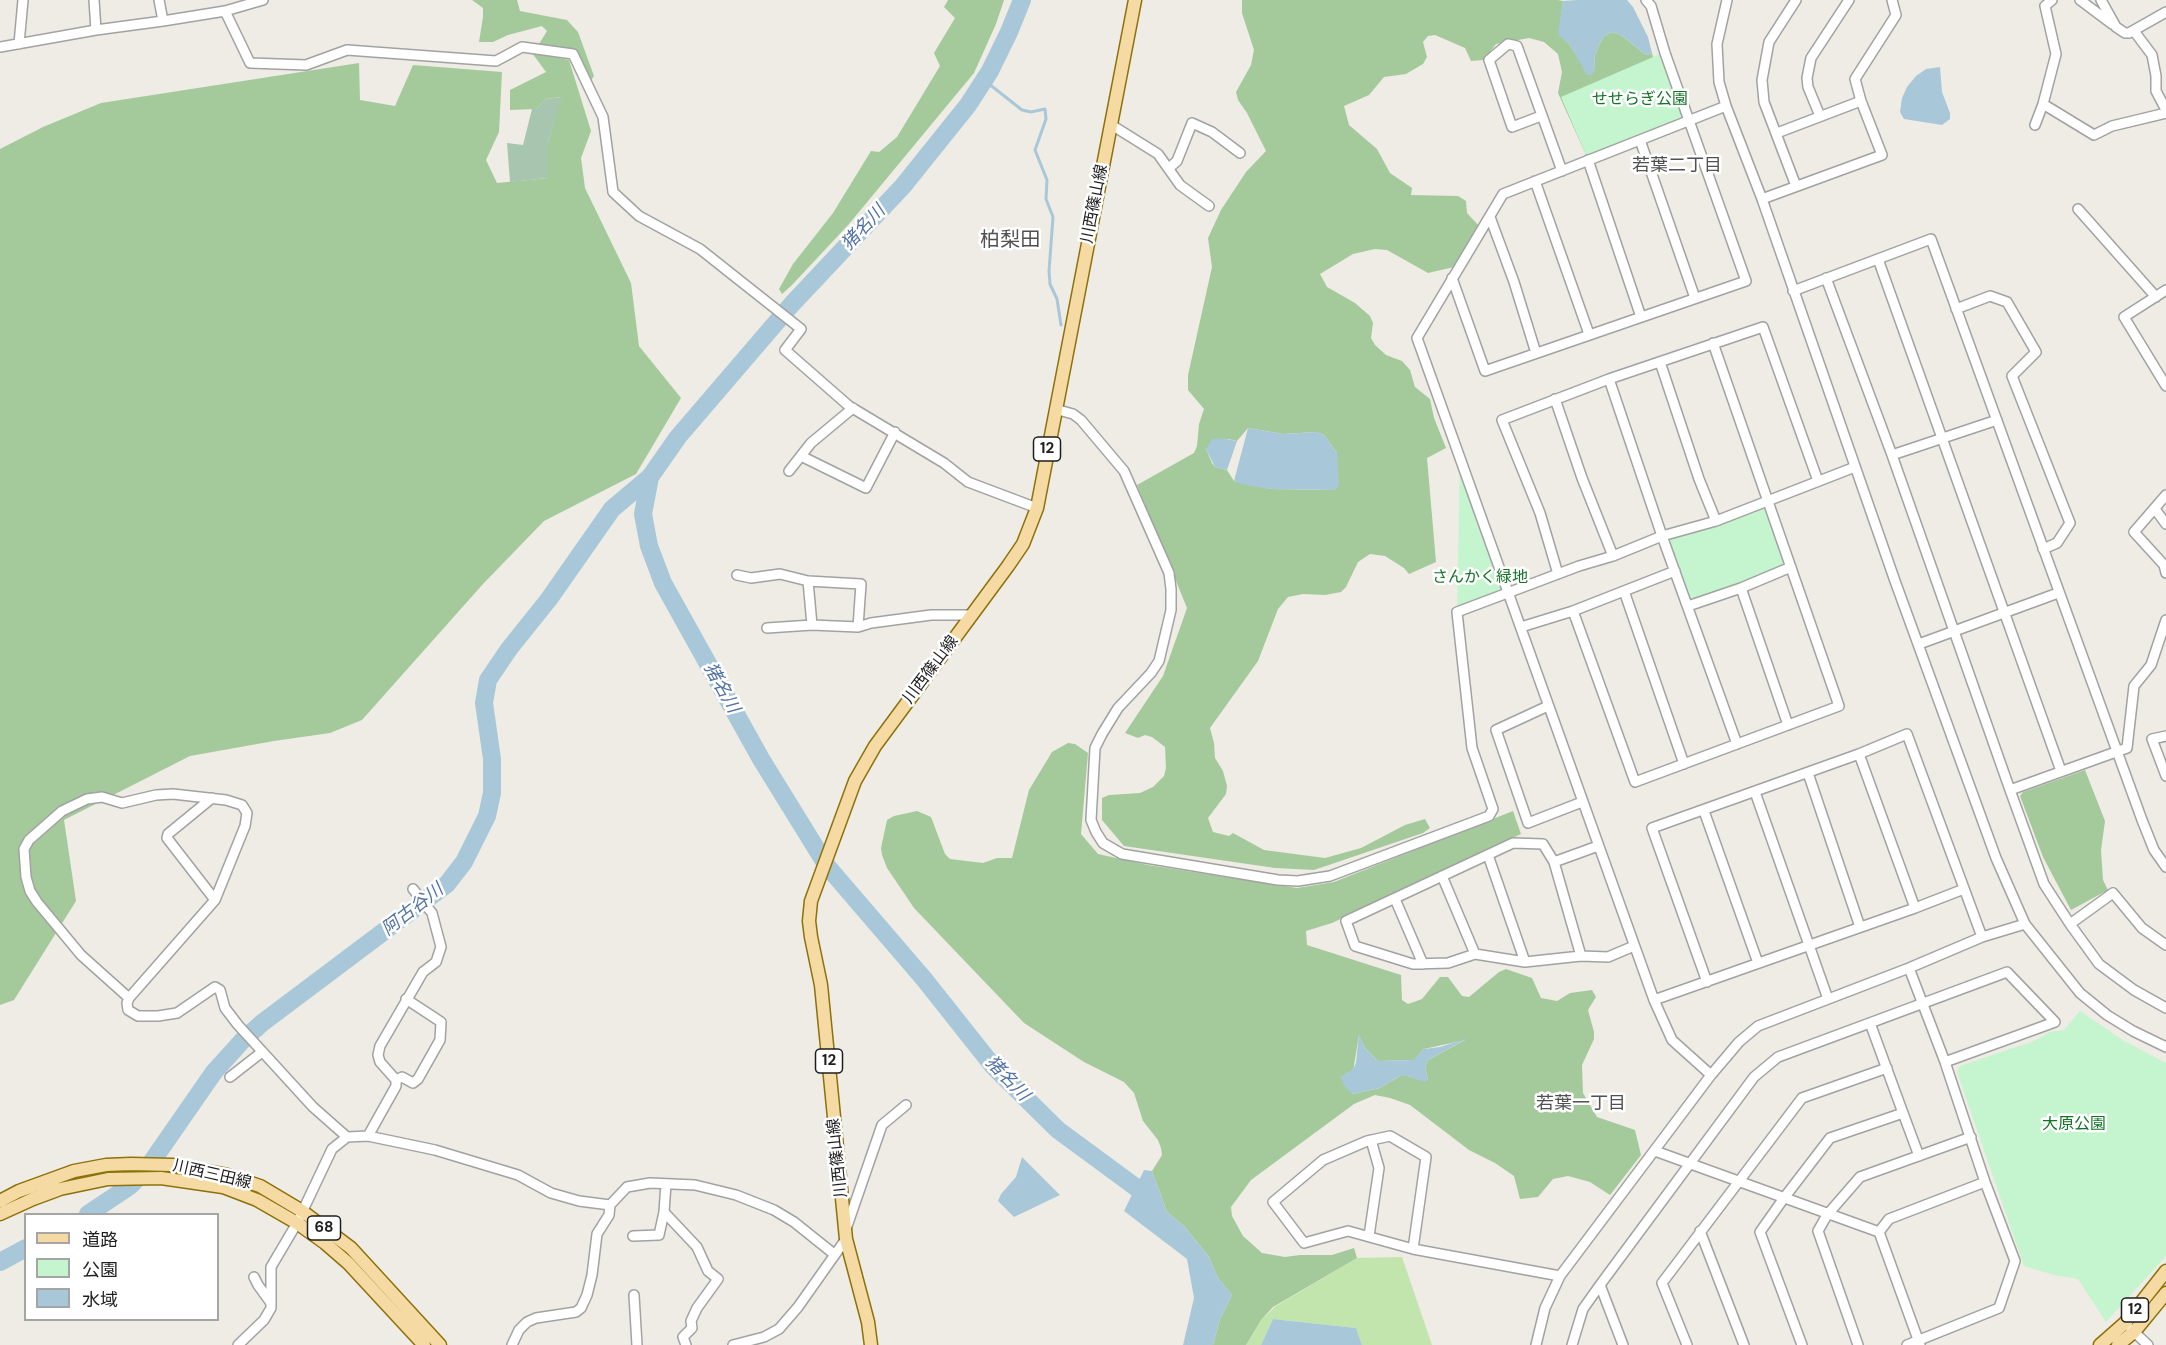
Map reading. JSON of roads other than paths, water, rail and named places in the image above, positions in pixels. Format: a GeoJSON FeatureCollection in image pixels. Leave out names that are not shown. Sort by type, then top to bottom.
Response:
{"type":"FeatureCollection","features":[{"type":"Feature","properties":{"kind":"main road","name":"川西篠山線"},"geometry":{"type":"LineString","coordinates":[[870,1345],[868,1322],[846,1235],[821,985],[809,921],[811,901],[855,781],[875,746],[1023,544],[1037,508],[1135,0]]}},
{"type":"Feature","properties":{"kind":"main road","name":"川西三田線"},"geometry":{"type":"LineString","coordinates":[[0,1201],[19,1191],[74,1171],[106,1165],[172,1166],[227,1175],[260,1186],[299,1217],[348,1263],[424,1345]]}},
{"type":"Feature","properties":{"kind":"main road","name":"川西三田線"},"geometry":{"type":"LineString","coordinates":[[0,1214],[60,1189],[108,1179],[161,1178],[223,1187],[299,1217],[351,1248],[440,1345]]}},
{"type":"Feature","properties":{"kind":"main road","name":"12"},"geometry":{"type":"LineString","coordinates":[[2118,1345],[2166,1271]]}},
{"type":"Feature","properties":{"kind":"main road","name":"12"},"geometry":{"type":"LineString","coordinates":[[2100,1345],[2129,1327],[2166,1293]]}},
{"type":"Feature","properties":{"kind":"street"},"geometry":{"type":"LineString","coordinates":[[19,44],[23,0]]}},
{"type":"Feature","properties":{"kind":"street"},"geometry":{"type":"LineString","coordinates":[[94,0],[96,30]]}},
{"type":"Feature","properties":{"kind":"street"},"geometry":{"type":"LineString","coordinates":[[159,0],[163,21]]}},
{"type":"Feature","properties":{"kind":"street"},"geometry":{"type":"LineString","coordinates":[[0,47],[225,10],[263,0]]}},
{"type":"Feature","properties":{"kind":"street"},"geometry":{"type":"LineString","coordinates":[[1452,278],[1485,370],[1746,280],[1646,0]]}},
{"type":"Feature","properties":{"kind":"street"},"geometry":{"type":"LineString","coordinates":[[1727,0],[1717,44],[1719,82],[1726,106],[1762,200],[1855,467],[1996,858],[2025,924],[2080,993],[2107,1015],[2166,1047]]}},
{"type":"Feature","properties":{"kind":"street"},"geometry":{"type":"LineString","coordinates":[[1796,0],[1769,42],[1762,80],[1764,102],[1796,186]]}},
{"type":"Feature","properties":{"kind":"street"},"geometry":{"type":"LineString","coordinates":[[1820,116],[1808,87],[1807,78],[1811,58],[1849,0]]}},
{"type":"Feature","properties":{"kind":"street"},"geometry":{"type":"LineString","coordinates":[[1762,200],[1882,155],[1855,79],[1896,15],[1892,0]]}},
{"type":"Feature","properties":{"kind":"street"},"geometry":{"type":"LineString","coordinates":[[2035,125],[2056,54],[2045,6],[2052,0]]}},
{"type":"Feature","properties":{"kind":"street"},"geometry":{"type":"LineString","coordinates":[[2080,0],[2125,33],[2134,31],[2166,12]]}},
{"type":"Feature","properties":{"kind":"street"},"geometry":{"type":"LineString","coordinates":[[2101,0],[2116,27]]}},
{"type":"Feature","properties":{"kind":"street"},"geometry":{"type":"LineString","coordinates":[[225,10],[250,63],[306,65],[347,50],[496,61],[522,47],[573,54],[603,117],[613,192],[639,216],[700,249],[801,328],[785,350],[853,408],[944,463],[968,482],[1037,508]]}},
{"type":"Feature","properties":{"kind":"street"},"geometry":{"type":"LineString","coordinates":[[2043,104],[2094,135],[2112,126],[2166,111],[2156,91],[2152,55],[2134,31]]}},
{"type":"Feature","properties":{"kind":"street"},"geometry":{"type":"LineString","coordinates":[[1541,116],[1512,127],[1489,60],[1508,44],[1517,46],[1562,171]]}},
{"type":"Feature","properties":{"kind":"street"},"geometry":{"type":"LineString","coordinates":[[1777,133],[1861,101]]}},
{"type":"Feature","properties":{"kind":"street"},"geometry":{"type":"LineString","coordinates":[[1711,1075],[1672,1040],[1654,1000],[1417,338],[1503,194],[1726,106]]}},
{"type":"Feature","properties":{"kind":"street"},"geometry":{"type":"LineString","coordinates":[[1169,168],[1177,161],[1191,123],[1212,132],[1240,153]]}},
{"type":"Feature","properties":{"kind":"street"},"geometry":{"type":"LineString","coordinates":[[1110,124],[1158,154],[1180,185],[1209,206]]}},
{"type":"Feature","properties":{"kind":"street"},"geometry":{"type":"LineString","coordinates":[[1640,140],[1695,298]]}},
{"type":"Feature","properties":{"kind":"street"},"geometry":{"type":"LineString","coordinates":[[1588,160],[1641,316]]}},
{"type":"Feature","properties":{"kind":"street"},"geometry":{"type":"LineString","coordinates":[[1535,181],[1589,334]]}},
{"type":"Feature","properties":{"kind":"street"},"geometry":{"type":"LineString","coordinates":[[2078,209],[2156,297]]}},
{"type":"Feature","properties":{"kind":"street"},"geometry":{"type":"LineString","coordinates":[[1490,216],[1536,353]]}},
{"type":"Feature","properties":{"kind":"street"},"geometry":{"type":"LineString","coordinates":[[1793,291],[1931,239],[2117,752],[2154,850],[2166,867]]}},
{"type":"Feature","properties":{"kind":"street"},"geometry":{"type":"LineString","coordinates":[[1878,259],[2061,771]]}},
{"type":"Feature","properties":{"kind":"street"},"geometry":{"type":"LineString","coordinates":[[1826,278],[1892,454],[2044,884],[2099,964],[2134,990],[2166,1008]]}},
{"type":"Feature","properties":{"kind":"street"},"geometry":{"type":"LineString","coordinates":[[2165,382],[2124,317],[2166,290]]}},
{"type":"Feature","properties":{"kind":"street"},"geometry":{"type":"LineString","coordinates":[[1956,309],[1990,297],[2007,302],[2036,352],[2012,375],[2070,523],[2057,543],[2043,549]]}},
{"type":"Feature","properties":{"kind":"street"},"geometry":{"type":"LineString","coordinates":[[1558,574],[1540,513],[1502,420],[1609,379],[1763,327],[1818,481]]}},
{"type":"Feature","properties":{"kind":"street"},"geometry":{"type":"LineString","coordinates":[[1573,611],[1635,782],[1839,706],[1713,344]]}},
{"type":"Feature","properties":{"kind":"street"},"geometry":{"type":"LineString","coordinates":[[1660,362],[1699,479],[1716,521]]}},
{"type":"Feature","properties":{"kind":"street"},"geometry":{"type":"LineString","coordinates":[[1609,379],[1662,537],[1737,744]]}},
{"type":"Feature","properties":{"kind":"street"},"geometry":{"type":"LineString","coordinates":[[1555,399],[1582,478],[1613,556]]}},
{"type":"Feature","properties":{"kind":"street"},"geometry":{"type":"LineString","coordinates":[[789,471],[811,443],[853,408]]}},
{"type":"Feature","properties":{"kind":"street"},"geometry":{"type":"LineString","coordinates":[[1055,409],[1073,414],[1081,420],[1124,471],[1169,573],[1171,610],[1159,662],[1118,708],[1095,748],[1091,820],[1103,843],[1122,854],[1278,880],[1313,880],[1330,876],[1489,816],[1493,809],[1472,748],[1457,612],[1662,537],[1716,521],[1855,467]]}},
{"type":"Feature","properties":{"kind":"street"},"geometry":{"type":"LineString","coordinates":[[1892,454],[1997,420]]}},
{"type":"Feature","properties":{"kind":"street"},"geometry":{"type":"LineString","coordinates":[[801,456],[866,488],[895,432]]}},
{"type":"Feature","properties":{"kind":"street"},"geometry":{"type":"LineString","coordinates":[[2166,495],[2134,532],[2164,565],[2166,573]]}},
{"type":"Feature","properties":{"kind":"street"},"geometry":{"type":"LineString","coordinates":[[2155,509],[2166,524]]}},
{"type":"Feature","properties":{"kind":"street"},"geometry":{"type":"LineString","coordinates":[[1688,606],[1741,588],[1791,567]]}},
{"type":"Feature","properties":{"kind":"street"},"geometry":{"type":"LineString","coordinates":[[1521,627],[1573,611],[1675,571]]}},
{"type":"Feature","properties":{"kind":"street"},"geometry":{"type":"LineString","coordinates":[[737,575],[751,578],[780,574],[808,581],[861,584],[858,627]]}},
{"type":"Feature","properties":{"kind":"street"},"geometry":{"type":"LineString","coordinates":[[808,581],[812,625]]}},
{"type":"Feature","properties":{"kind":"street"},"geometry":{"type":"LineString","coordinates":[[1741,588],[1788,725]]}},
{"type":"Feature","properties":{"kind":"street"},"geometry":{"type":"LineString","coordinates":[[1624,591],[1684,764]]}},
{"type":"Feature","properties":{"kind":"street"},"geometry":{"type":"LineString","coordinates":[[1919,644],[2058,593]]}},
{"type":"Feature","properties":{"kind":"street"},"geometry":{"type":"LineString","coordinates":[[767,628],[812,625],[858,627],[871,623],[931,615],[972,615]]}},
{"type":"Feature","properties":{"kind":"street"},"geometry":{"type":"LineString","coordinates":[[2010,790],[2127,748],[2134,686],[2151,664],[2166,620]]}},
{"type":"Feature","properties":{"kind":"street"},"geometry":{"type":"LineString","coordinates":[[1548,706],[1496,730],[1528,823],[1582,801]]}},
{"type":"Feature","properties":{"kind":"street"},"geometry":{"type":"LineString","coordinates":[[1707,982],[1652,828],[1808,773],[1907,734],[1982,937]]}},
{"type":"Feature","properties":{"kind":"street"},"geometry":{"type":"LineString","coordinates":[[2166,736],[2152,739],[2166,776]]}},
{"type":"Feature","properties":{"kind":"street"},"geometry":{"type":"LineString","coordinates":[[1859,754],[1915,908]]}},
{"type":"Feature","properties":{"kind":"street"},"geometry":{"type":"LineString","coordinates":[[1808,773],[1860,927]]}},
{"type":"Feature","properties":{"kind":"street"},"geometry":{"type":"LineString","coordinates":[[1755,792],[1828,999]]}},
{"type":"Feature","properties":{"kind":"street"},"geometry":{"type":"LineString","coordinates":[[129,998],[81,955],[37,902],[30,891],[26,877],[24,849],[30,840],[62,811],[87,799],[102,797],[122,803],[156,795],[173,794],[226,800],[242,805],[247,813],[245,826],[215,900],[129,998],[128,1010],[138,1016],[177,1013],[215,987],[220,990],[225,1008],[238,1026],[313,1107],[347,1137]]}},
{"type":"Feature","properties":{"kind":"street"},"geometry":{"type":"LineString","coordinates":[[212,798],[168,834],[167,838],[215,900]]}},
{"type":"Feature","properties":{"kind":"street"},"geometry":{"type":"LineString","coordinates":[[1704,811],[1758,963]]}},
{"type":"Feature","properties":{"kind":"street"},"geometry":{"type":"LineString","coordinates":[[1581,956],[1554,862],[1543,844],[1513,843],[1346,921],[1355,946],[1413,964],[1448,963],[1475,954],[1525,962],[1581,956],[1608,957],[1634,946]]}},
{"type":"Feature","properties":{"kind":"street"},"geometry":{"type":"LineString","coordinates":[[1554,862],[1598,846]]}},
{"type":"Feature","properties":{"kind":"street"},"geometry":{"type":"LineString","coordinates":[[1488,855],[1525,962]]}},
{"type":"Feature","properties":{"kind":"street"},"geometry":{"type":"LineString","coordinates":[[1442,876],[1475,954]]}},
{"type":"Feature","properties":{"kind":"street"},"geometry":{"type":"LineString","coordinates":[[368,1136],[396,1086],[396,1080],[380,1062],[378,1055],[380,1046],[423,972],[436,962],[441,947],[432,913],[413,889]]}},
{"type":"Feature","properties":{"kind":"street"},"geometry":{"type":"LineString","coordinates":[[1654,1000],[1964,889]]}},
{"type":"Feature","properties":{"kind":"street"},"geometry":{"type":"LineString","coordinates":[[2070,924],[2113,894],[2142,928],[2166,945]]}},
{"type":"Feature","properties":{"kind":"street"},"geometry":{"type":"LineString","coordinates":[[1395,899],[1422,964]]}},
{"type":"Feature","properties":{"kind":"street"},"geometry":{"type":"LineString","coordinates":[[1536,1345],[1545,1308],[1560,1276],[1711,1075],[1739,1042],[1758,1026],[1910,968],[1982,937],[2025,924]]}},
{"type":"Feature","properties":{"kind":"street"},"geometry":{"type":"LineString","coordinates":[[1907,1345],[1919,1343],[1999,1308],[2015,1262],[1985,1182],[1946,1062],[1910,968]]}},
{"type":"Feature","properties":{"kind":"street"},"geometry":{"type":"LineString","coordinates":[[1572,1345],[1583,1309],[1600,1285],[1754,1077],[1778,1057],[2007,972],[2055,1022],[1946,1062]]}},
{"type":"Feature","properties":{"kind":"street"},"geometry":{"type":"LineString","coordinates":[[396,1080],[402,1077],[413,1083],[418,1079],[440,1040],[441,1022],[406,999]]}},
{"type":"Feature","properties":{"kind":"street"},"geometry":{"type":"LineString","coordinates":[[1870,1023],[1918,1156]]}},
{"type":"Feature","properties":{"kind":"street"},"geometry":{"type":"LineString","coordinates":[[230,1077],[260,1049]]}},
{"type":"Feature","properties":{"kind":"street"},"geometry":{"type":"LineString","coordinates":[[1687,1345],[1662,1283],[1802,1098],[1887,1068]]}},
{"type":"Feature","properties":{"kind":"street"},"geometry":{"type":"LineString","coordinates":[[733,1345],[753,1342],[779,1329],[798,1307],[846,1235],[882,1125],[906,1105]]}},
{"type":"Feature","properties":{"kind":"street"},"geometry":{"type":"LineString","coordinates":[[1802,1345],[1760,1232],[1830,1138],[1903,1113]]}},
{"type":"Feature","properties":{"kind":"street"},"geometry":{"type":"LineString","coordinates":[[238,1345],[264,1320],[271,1308],[272,1267],[332,1149],[347,1137],[368,1136],[435,1150],[518,1175],[550,1194],[610,1205]]}},
{"type":"Feature","properties":{"kind":"street"},"geometry":{"type":"LineString","coordinates":[[1413,1249],[1426,1157],[1390,1136],[1371,1140],[1323,1160],[1273,1202],[1304,1243],[1348,1230],[1413,1249],[1560,1276]]}},
{"type":"Feature","properties":{"kind":"street"},"geometry":{"type":"LineString","coordinates":[[1858,1345],[1818,1231],[1827,1215],[1860,1177],[1971,1137]]}},
{"type":"Feature","properties":{"kind":"street"},"geometry":{"type":"LineString","coordinates":[[1369,1236],[1379,1168],[1371,1140]]}},
{"type":"Feature","properties":{"kind":"street"},"geometry":{"type":"LineString","coordinates":[[1656,1151],[1879,1232]]}},
{"type":"Feature","properties":{"kind":"street"},"geometry":{"type":"LineString","coordinates":[[1879,1232],[1888,1219],[1985,1182]]}},
{"type":"Feature","properties":{"kind":"street"},"geometry":{"type":"LineString","coordinates":[[512,1345],[519,1330],[527,1322],[536,1318],[576,1312],[581,1308],[592,1275],[597,1234],[609,1215],[610,1205],[627,1187],[650,1183],[694,1185],[736,1194],[774,1210],[794,1222],[834,1254]]}},
{"type":"Feature","properties":{"kind":"street"},"geometry":{"type":"LineString","coordinates":[[633,1236],[658,1235],[664,1212],[666,1184]]}},
{"type":"Feature","properties":{"kind":"street"},"geometry":{"type":"LineString","coordinates":[[664,1212],[697,1247],[708,1271],[718,1279],[697,1308],[691,1321],[692,1328],[683,1337],[686,1345]]}},
{"type":"Feature","properties":{"kind":"street"},"geometry":{"type":"LineString","coordinates":[[1700,1231],[1744,1345]]}},
{"type":"Feature","properties":{"kind":"street"},"geometry":{"type":"LineString","coordinates":[[1879,1232],[1919,1343]]}},
{"type":"Feature","properties":{"kind":"street"},"geometry":{"type":"LineString","coordinates":[[254,1277],[271,1303]]}},
{"type":"Feature","properties":{"kind":"street"},"geometry":{"type":"LineString","coordinates":[[1600,1285],[1623,1345]]}},
{"type":"Feature","properties":{"kind":"street"},"geometry":{"type":"LineString","coordinates":[[634,1294],[637,1345]]}},
{"type":"Feature","properties":{"kind":"street"},"geometry":{"type":"LineString","coordinates":[[2129,1327],[2148,1345]]}},
{"type":"Feature","properties":{"kind":"water"},"geometry":{"type":"Polygon","coordinates":[[[1627,0],[1648,37],[1652,53],[1646,55],[1621,35],[1612,32],[1604,36],[1595,55],[1594,72],[1587,75],[1570,45],[1558,34],[1563,1],[1627,0]]]}},
{"type":"Feature","properties":{"kind":"water"},"geometry":{"type":"Polygon","coordinates":[[[1940,67],[1942,92],[1950,119],[1942,125],[1904,119],[1900,112],[1902,98],[1907,87],[1926,69],[1940,67]]]}},
{"type":"Feature","properties":{"kind":"water"},"geometry":{"type":"Polygon","coordinates":[[[1248,428],[1283,434],[1316,432],[1324,435],[1337,453],[1339,484],[1336,490],[1272,489],[1234,481],[1248,428]]]}},
{"type":"Feature","properties":{"kind":"water"},"geometry":{"type":"Polygon","coordinates":[[[1212,439],[1237,441],[1227,470],[1215,467],[1206,449],[1212,439]]]}},
{"type":"Feature","properties":{"kind":"water"},"geometry":{"type":"Polygon","coordinates":[[[1359,1034],[1365,1048],[1378,1061],[1413,1060],[1424,1049],[1440,1047],[1468,1038],[1428,1060],[1425,1068],[1428,1079],[1425,1082],[1400,1076],[1380,1088],[1353,1094],[1345,1087],[1340,1077],[1353,1069],[1356,1063],[1359,1034]]]}},
{"type":"Feature","properties":{"kind":"water"},"geometry":{"type":"Polygon","coordinates":[[[1022,1157],[1060,1195],[1014,1217],[998,1201],[1016,1177],[1022,1157]]]}},
{"type":"Feature","properties":{"kind":"water"},"geometry":{"type":"Polygon","coordinates":[[[1144,1170],[1152,1171],[1167,1212],[1184,1226],[1209,1257],[1218,1278],[1232,1295],[1220,1319],[1213,1345],[1183,1345],[1194,1298],[1187,1259],[1124,1211],[1144,1170]]]}},
{"type":"Feature","properties":{"kind":"water"},"geometry":{"type":"Polygon","coordinates":[[[1273,1319],[1356,1328],[1362,1345],[1261,1345],[1273,1319]]]}},
{"type":"Feature","properties":{"kind":"waterway","name":"猪名川"},"geometry":{"type":"LineString","coordinates":[[1022,0],[990,71],[968,105],[903,186],[792,304],[678,437],[650,477],[643,514],[649,546],[663,583],[761,759],[827,866],[924,979],[993,1066],[1058,1130],[1145,1194],[1154,1204]]}},
{"type":"Feature","properties":{"kind":"waterway"},"geometry":{"type":"LineString","coordinates":[[984,80],[1022,110],[1031,112],[1045,109],[1046,119],[1035,150],[1047,180],[1046,199],[1053,217],[1049,271],[1050,284],[1057,299],[1061,325]]}},
{"type":"Feature","properties":{"kind":"waterway","name":"阿古谷川"},"geometry":{"type":"LineString","coordinates":[[90,1213],[130,1186],[146,1170],[214,1072],[242,1041],[262,1023],[447,884],[464,862],[487,816],[492,793],[492,759],[484,703],[488,680],[509,649],[549,599],[612,509],[650,477]]}},
{"type":"Feature","properties":{"kind":"waterway","name":"阿古谷川"},"geometry":{"type":"LineString","coordinates":[[0,1262],[24,1249]]}},
{"type":"Feature","properties":{"kind":"district","name":"若葉二丁目"},"geometry":{"type":"Point","coordinates":[1677,166]}},
{"type":"Feature","properties":{"kind":"district","name":"柏梨田"},"geometry":{"type":"Point","coordinates":[1010,241]}},
{"type":"Feature","properties":{"kind":"district","name":"若葉一丁目"},"geometry":{"type":"Point","coordinates":[1581,1104]}},
{"type":"Feature","properties":{"kind":"park label","name":"せせらぎ公園"},"geometry":{"type":"Point","coordinates":[1640,100]}},
{"type":"Feature","properties":{"kind":"park label","name":"さんかく緑地"},"geometry":{"type":"Point","coordinates":[1480,578]}},
{"type":"Feature","properties":{"kind":"park label","name":"大原公園"},"geometry":{"type":"Point","coordinates":[2074,1125]}}]}
